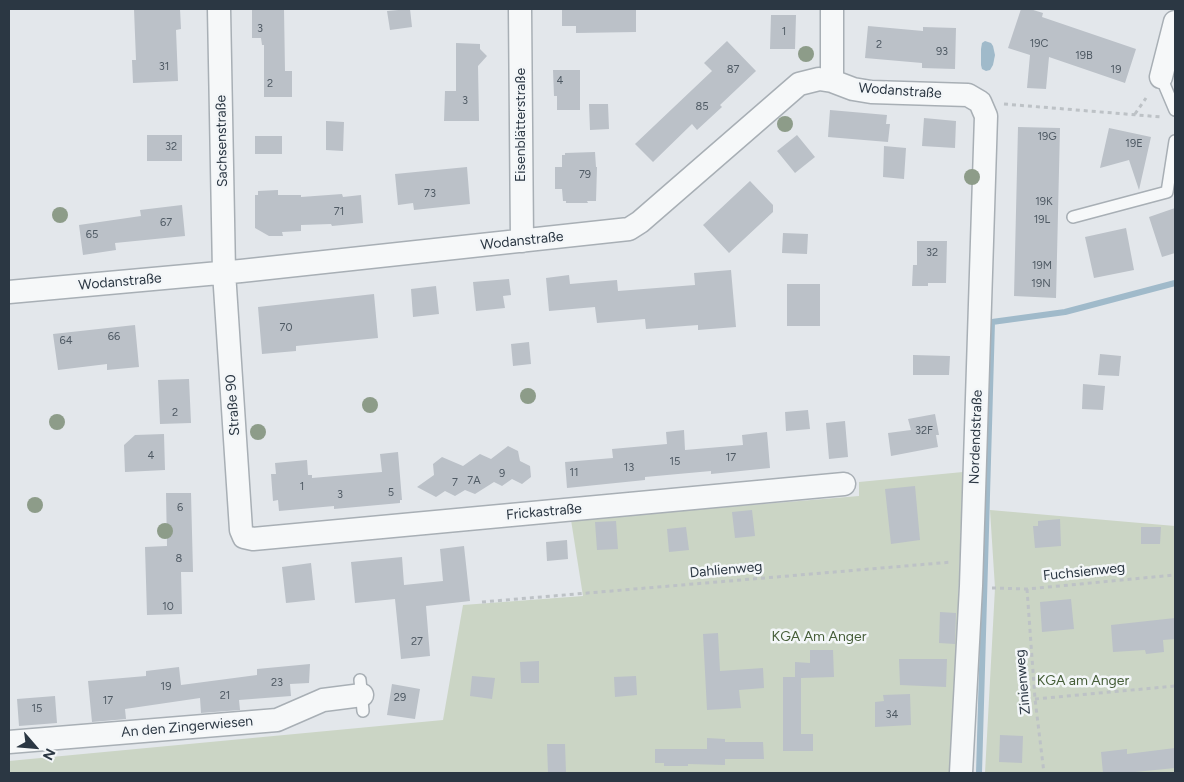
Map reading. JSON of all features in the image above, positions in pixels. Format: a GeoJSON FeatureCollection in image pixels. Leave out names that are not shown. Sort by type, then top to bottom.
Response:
{"type":"FeatureCollection","features":[{"type":"Feature","properties":{"kind":"street","name":"Sachsenstraße"},"geometry":{"type":"LineString","coordinates":[[219,9],[224,272]]}},
{"type":"Feature","properties":{"kind":"street","name":"Eisenblätterstraße"},"geometry":{"type":"LineString","coordinates":[[520,9],[522,241]]}},
{"type":"Feature","properties":{"kind":"street"},"geometry":{"type":"LineString","coordinates":[[832,9],[832,81]]}},
{"type":"Feature","properties":{"kind":"street"},"geometry":{"type":"LineString","coordinates":[[1160,77],[1175,22]]}},
{"type":"Feature","properties":{"kind":"street","name":"Wodanstraße"},"geometry":{"type":"LineString","coordinates":[[9,292],[224,272],[629,229],[640,222],[799,84],[819,79],[871,92],[968,95],[980,102]]}},
{"type":"Feature","properties":{"kind":"street","name":"Nordendstraße"},"geometry":{"type":"LineString","coordinates":[[961,773],[972,562],[986,116],[980,102]]}},
{"type":"Feature","properties":{"kind":"street","name":"Straße 90"},"geometry":{"type":"LineString","coordinates":[[224,272],[241,530],[244,537]]}},
{"type":"Feature","properties":{"kind":"street","name":"Frickastraße"},"geometry":{"type":"LineString","coordinates":[[244,537],[253,539],[844,484]]}},
{"type":"Feature","properties":{"kind":"street","name":"An den Zingerwiesen"},"geometry":{"type":"LineString","coordinates":[[9,742],[277,720],[323,700],[362,695]]}},
{"type":"Feature","properties":{"kind":"lane"},"geometry":{"type":"LineString","coordinates":[[1160,77],[1171,113]]}},
{"type":"Feature","properties":{"kind":"lane"},"geometry":{"type":"LineString","coordinates":[[1073,217],[1171,189],[1175,142]]}},
{"type":"Feature","properties":{"kind":"path"},"geometry":{"type":"LineString","coordinates":[[1135,115],[1146,98]]}},
{"type":"Feature","properties":{"kind":"path"},"geometry":{"type":"LineString","coordinates":[[980,102],[1135,115],[1171,113]]}},
{"type":"Feature","properties":{"kind":"path","name":"Dahlienweg"},"geometry":{"type":"LineString","coordinates":[[482,602],[959,561],[972,562]]}},
{"type":"Feature","properties":{"kind":"path","name":"Fuchsienweg"},"geometry":{"type":"LineString","coordinates":[[995,588],[1027,589],[1175,575]]}},
{"type":"Feature","properties":{"kind":"path","name":"Zinienweg"},"geometry":{"type":"LineString","coordinates":[[1027,589],[1035,699],[1044,773]]}},
{"type":"Feature","properties":{"kind":"path"},"geometry":{"type":"LineString","coordinates":[[1035,699],[1175,686]]}},
{"type":"Feature","properties":{"kind":"green space","name":"KGA Am Anger"},"geometry":{"type":"Polygon","coordinates":[[[963,472],[952,773],[9,773],[9,761],[443,720],[463,605],[583,596],[571,520],[859,496],[859,482],[963,472]]]}},
{"type":"Feature","properties":{"kind":"green space","name":"KGA am Anger"},"geometry":{"type":"Polygon","coordinates":[[[990,510],[1175,526],[1175,773],[985,773],[995,588],[990,510]]]}},
{"type":"Feature","properties":{"kind":"water"},"geometry":{"type":"Polygon","coordinates":[[[985,41],[991,43],[995,55],[993,65],[990,70],[986,71],[982,69],[981,65],[982,43],[985,41]]]}},
{"type":"Feature","properties":{"kind":"building"},"geometry":{"type":"Polygon","coordinates":[[[134,9],[180,9],[181,29],[176,30],[178,81],[133,83],[132,60],[136,60],[134,9]]]}},
{"type":"Feature","properties":{"kind":"building"},"geometry":{"type":"Polygon","coordinates":[[[252,9],[284,9],[285,71],[292,71],[292,97],[264,97],[264,45],[262,45],[261,38],[252,38],[252,9]]]}},
{"type":"Feature","properties":{"kind":"building"},"geometry":{"type":"Polygon","coordinates":[[[410,9],[412,27],[390,30],[387,11],[410,9]]]}},
{"type":"Feature","properties":{"kind":"building"},"geometry":{"type":"Polygon","coordinates":[[[562,9],[636,9],[636,32],[576,33],[576,26],[562,26],[562,9]]]}},
{"type":"Feature","properties":{"kind":"building"},"geometry":{"type":"Polygon","coordinates":[[[1021,9],[1030,9],[1043,13],[1042,17],[1136,49],[1125,83],[1049,57],[1046,89],[1027,88],[1030,55],[1008,48],[1021,9]]]}},
{"type":"Feature","properties":{"kind":"building"},"geometry":{"type":"Polygon","coordinates":[[[771,15],[796,15],[795,49],[770,49],[771,15]]]}},
{"type":"Feature","properties":{"kind":"building"},"geometry":{"type":"Polygon","coordinates":[[[868,26],[923,31],[923,27],[956,28],[955,69],[922,68],[922,63],[865,58],[868,26]]]}},
{"type":"Feature","properties":{"kind":"building"},"geometry":{"type":"Polygon","coordinates":[[[727,41],[756,71],[697,130],[692,124],[653,162],[635,144],[712,71],[704,63],[727,41]]]}},
{"type":"Feature","properties":{"kind":"building"},"geometry":{"type":"Polygon","coordinates":[[[456,43],[480,44],[480,49],[487,56],[478,66],[479,121],[444,121],[445,91],[456,91],[456,43]]]}},
{"type":"Feature","properties":{"kind":"building"},"geometry":{"type":"Polygon","coordinates":[[[553,70],[580,70],[580,110],[557,110],[557,96],[554,96],[553,70]]]}},
{"type":"Feature","properties":{"kind":"building"},"geometry":{"type":"Polygon","coordinates":[[[589,104],[608,104],[609,129],[590,130],[589,104]]]}},
{"type":"Feature","properties":{"kind":"building"},"geometry":{"type":"Polygon","coordinates":[[[830,110],[887,115],[886,124],[890,124],[888,142],[828,137],[830,110]]]}},
{"type":"Feature","properties":{"kind":"building"},"geometry":{"type":"Polygon","coordinates":[[[924,118],[956,121],[955,148],[922,146],[924,118]]]}},
{"type":"Feature","properties":{"kind":"building"},"geometry":{"type":"Polygon","coordinates":[[[326,121],[344,122],[343,151],[326,150],[326,121]]]}},
{"type":"Feature","properties":{"kind":"building"},"geometry":{"type":"Polygon","coordinates":[[[1018,127],[1060,128],[1056,298],[1014,296],[1018,127]]]}},
{"type":"Feature","properties":{"kind":"building"},"geometry":{"type":"Polygon","coordinates":[[[1109,128],[1151,137],[1139,190],[1129,160],[1100,168],[1109,128]]]}},
{"type":"Feature","properties":{"kind":"building"},"geometry":{"type":"Polygon","coordinates":[[[147,135],[182,135],[182,161],[147,161],[147,135]]]}},
{"type":"Feature","properties":{"kind":"building"},"geometry":{"type":"Polygon","coordinates":[[[797,135],[815,157],[795,173],[777,151],[797,135]]]}},
{"type":"Feature","properties":{"kind":"building"},"geometry":{"type":"Polygon","coordinates":[[[255,136],[282,136],[282,154],[255,154],[255,136]]]}},
{"type":"Feature","properties":{"kind":"building"},"geometry":{"type":"Polygon","coordinates":[[[884,146],[906,148],[904,179],[883,177],[884,146]]]}},
{"type":"Feature","properties":{"kind":"building"},"geometry":{"type":"Polygon","coordinates":[[[595,152],[597,167],[596,201],[566,203],[566,201],[563,201],[562,189],[555,189],[555,167],[562,167],[562,155],[565,155],[565,153],[595,152]]]}},
{"type":"Feature","properties":{"kind":"building"},"geometry":{"type":"Polygon","coordinates":[[[467,167],[470,204],[414,210],[413,203],[398,205],[395,174],[467,167]]]}},
{"type":"Feature","properties":{"kind":"building"},"geometry":{"type":"Polygon","coordinates":[[[750,181],[773,205],[773,212],[729,253],[703,225],[750,181]]]}},
{"type":"Feature","properties":{"kind":"building"},"geometry":{"type":"Polygon","coordinates":[[[278,190],[278,195],[301,195],[301,197],[342,194],[343,197],[361,195],[363,223],[332,226],[331,224],[301,225],[301,231],[282,232],[283,236],[269,236],[255,228],[255,195],[258,195],[258,191],[278,190]]]}},
{"type":"Feature","properties":{"kind":"building"},"geometry":{"type":"Polygon","coordinates":[[[182,205],[185,236],[115,243],[116,250],[83,255],[79,225],[141,216],[140,210],[182,205]]]}},
{"type":"Feature","properties":{"kind":"building"},"geometry":{"type":"Polygon","coordinates":[[[1175,208],[1175,253],[1162,257],[1149,217],[1175,208]]]}},
{"type":"Feature","properties":{"kind":"building"},"geometry":{"type":"Polygon","coordinates":[[[1126,228],[1134,270],[1094,278],[1085,237],[1126,228]]]}},
{"type":"Feature","properties":{"kind":"building"},"geometry":{"type":"Polygon","coordinates":[[[783,233],[808,234],[807,254],[782,253],[783,233]]]}},
{"type":"Feature","properties":{"kind":"building"},"geometry":{"type":"Polygon","coordinates":[[[917,241],[947,241],[946,283],[928,283],[928,286],[912,286],[913,265],[917,265],[917,241]]]}},
{"type":"Feature","properties":{"kind":"building"},"geometry":{"type":"Polygon","coordinates":[[[731,270],[736,327],[698,330],[698,325],[646,329],[645,319],[597,323],[595,307],[549,311],[546,278],[569,275],[570,284],[617,280],[618,291],[695,285],[694,273],[731,270]]]}},
{"type":"Feature","properties":{"kind":"building"},"geometry":{"type":"Polygon","coordinates":[[[509,279],[511,295],[503,296],[505,308],[476,311],[473,282],[509,279]]]}},
{"type":"Feature","properties":{"kind":"building"},"geometry":{"type":"Polygon","coordinates":[[[787,284],[820,284],[820,326],[787,326],[787,284]]]}},
{"type":"Feature","properties":{"kind":"building"},"geometry":{"type":"Polygon","coordinates":[[[436,286],[439,314],[413,317],[411,289],[436,286]]]}},
{"type":"Feature","properties":{"kind":"building"},"geometry":{"type":"Polygon","coordinates":[[[374,294],[378,338],[296,346],[296,351],[262,354],[258,307],[374,294]]]}},
{"type":"Feature","properties":{"kind":"building"},"geometry":{"type":"Polygon","coordinates":[[[135,325],[139,367],[107,370],[107,364],[58,370],[53,334],[135,325]]]}},
{"type":"Feature","properties":{"kind":"building"},"geometry":{"type":"Polygon","coordinates":[[[529,342],[531,364],[513,366],[511,344],[529,342]]]}},
{"type":"Feature","properties":{"kind":"building"},"geometry":{"type":"Polygon","coordinates":[[[1100,354],[1121,356],[1119,376],[1098,375],[1100,354]]]}},
{"type":"Feature","properties":{"kind":"building"},"geometry":{"type":"Polygon","coordinates":[[[913,355],[950,356],[949,375],[913,375],[913,355]]]}},
{"type":"Feature","properties":{"kind":"building"},"geometry":{"type":"Polygon","coordinates":[[[189,379],[191,423],[160,424],[158,380],[189,379]]]}},
{"type":"Feature","properties":{"kind":"building"},"geometry":{"type":"Polygon","coordinates":[[[1083,384],[1105,386],[1103,410],[1082,409],[1083,384]]]}},
{"type":"Feature","properties":{"kind":"building"},"geometry":{"type":"Polygon","coordinates":[[[808,410],[810,429],[786,431],[785,412],[808,410]]]}},
{"type":"Feature","properties":{"kind":"building"},"geometry":{"type":"Polygon","coordinates":[[[935,414],[939,435],[936,435],[938,447],[891,456],[888,433],[911,430],[908,419],[935,414]]]}},
{"type":"Feature","properties":{"kind":"building"},"geometry":{"type":"Polygon","coordinates":[[[845,421],[848,457],[829,459],[826,423],[845,421]]]}},
{"type":"Feature","properties":{"kind":"building"},"geometry":{"type":"Polygon","coordinates":[[[684,430],[685,450],[743,445],[742,435],[767,432],[770,468],[711,474],[711,471],[645,477],[645,480],[567,488],[565,462],[613,458],[612,449],[667,444],[666,432],[684,430]]]}},
{"type":"Feature","properties":{"kind":"building"},"geometry":{"type":"Polygon","coordinates":[[[164,434],[165,470],[125,472],[124,445],[135,435],[164,434]]]}},
{"type":"Feature","properties":{"kind":"building"},"geometry":{"type":"Polygon","coordinates":[[[508,446],[518,451],[520,461],[530,466],[531,477],[522,484],[512,479],[502,486],[494,482],[475,494],[465,490],[455,496],[445,491],[436,497],[417,487],[434,475],[433,464],[442,457],[463,466],[480,454],[491,459],[508,446]]]}},
{"type":"Feature","properties":{"kind":"building"},"geometry":{"type":"Polygon","coordinates":[[[398,452],[402,500],[400,500],[400,503],[334,509],[334,506],[279,511],[278,500],[273,501],[271,474],[276,474],[275,463],[307,460],[308,475],[312,475],[312,478],[382,472],[380,454],[398,452]]]}},
{"type":"Feature","properties":{"kind":"building"},"geometry":{"type":"Polygon","coordinates":[[[915,486],[920,540],[891,544],[885,489],[915,486]]]}},
{"type":"Feature","properties":{"kind":"building"},"geometry":{"type":"Polygon","coordinates":[[[166,493],[191,493],[193,572],[181,572],[182,614],[147,615],[145,547],[167,546],[166,493]]]}},
{"type":"Feature","properties":{"kind":"building"},"geometry":{"type":"Polygon","coordinates":[[[752,510],[755,536],[735,538],[732,512],[752,510]]]}},
{"type":"Feature","properties":{"kind":"building"},"geometry":{"type":"Polygon","coordinates":[[[1060,519],[1061,546],[1035,548],[1033,526],[1038,526],[1038,521],[1060,519]]]}},
{"type":"Feature","properties":{"kind":"building"},"geometry":{"type":"Polygon","coordinates":[[[616,521],[618,549],[597,550],[595,522],[616,521]]]}},
{"type":"Feature","properties":{"kind":"building"},"geometry":{"type":"Polygon","coordinates":[[[686,527],[689,550],[669,552],[667,529],[686,527]]]}},
{"type":"Feature","properties":{"kind":"building"},"geometry":{"type":"Polygon","coordinates":[[[1141,527],[1161,527],[1160,544],[1141,544],[1141,527]]]}},
{"type":"Feature","properties":{"kind":"building"},"geometry":{"type":"Polygon","coordinates":[[[567,540],[568,559],[547,561],[546,542],[567,540]]]}},
{"type":"Feature","properties":{"kind":"building"},"geometry":{"type":"Polygon","coordinates":[[[464,546],[470,601],[426,606],[430,656],[401,659],[395,599],[355,603],[351,562],[402,557],[404,585],[443,581],[440,549],[464,546]]]}},
{"type":"Feature","properties":{"kind":"building"},"geometry":{"type":"Polygon","coordinates":[[[311,563],[315,600],[286,603],[282,567],[311,563]]]}},
{"type":"Feature","properties":{"kind":"building"},"geometry":{"type":"Polygon","coordinates":[[[1071,599],[1074,629],[1042,632],[1040,602],[1071,599]]]}},
{"type":"Feature","properties":{"kind":"building"},"geometry":{"type":"Polygon","coordinates":[[[940,612],[956,613],[955,644],[939,643],[940,612]]]}},
{"type":"Feature","properties":{"kind":"building"},"geometry":{"type":"Polygon","coordinates":[[[1175,618],[1175,639],[1163,640],[1164,652],[1146,654],[1145,650],[1113,652],[1111,625],[1175,618]]]}},
{"type":"Feature","properties":{"kind":"building"},"geometry":{"type":"Polygon","coordinates":[[[718,633],[720,671],[763,668],[764,688],[739,690],[741,708],[707,710],[703,634],[718,633]]]}},
{"type":"Feature","properties":{"kind":"building"},"geometry":{"type":"Polygon","coordinates":[[[810,650],[833,650],[834,677],[801,678],[801,734],[813,734],[813,751],[783,751],[783,677],[795,677],[795,662],[810,663],[810,650]]]}},
{"type":"Feature","properties":{"kind":"building"},"geometry":{"type":"Polygon","coordinates":[[[899,659],[947,659],[946,687],[900,685],[899,659]]]}},
{"type":"Feature","properties":{"kind":"building"},"geometry":{"type":"Polygon","coordinates":[[[539,661],[539,683],[521,683],[520,662],[539,661]]]}},
{"type":"Feature","properties":{"kind":"building"},"geometry":{"type":"Polygon","coordinates":[[[310,664],[309,683],[290,684],[291,696],[239,700],[240,710],[201,713],[200,698],[125,709],[126,719],[92,722],[88,681],[146,676],[146,671],[179,667],[181,685],[257,675],[257,669],[310,664]]]}},
{"type":"Feature","properties":{"kind":"building"},"geometry":{"type":"Polygon","coordinates":[[[472,676],[495,678],[492,699],[470,696],[472,676]]]}},
{"type":"Feature","properties":{"kind":"building"},"geometry":{"type":"Polygon","coordinates":[[[636,676],[637,695],[615,697],[614,677],[636,676]]]}},
{"type":"Feature","properties":{"kind":"building"},"geometry":{"type":"Polygon","coordinates":[[[392,684],[420,689],[415,719],[387,715],[392,684]]]}},
{"type":"Feature","properties":{"kind":"building"},"geometry":{"type":"Polygon","coordinates":[[[910,694],[911,725],[875,727],[875,702],[884,701],[883,695],[910,694]]]}},
{"type":"Feature","properties":{"kind":"building"},"geometry":{"type":"Polygon","coordinates":[[[55,696],[57,723],[19,726],[17,699],[55,696]]]}},
{"type":"Feature","properties":{"kind":"building"},"geometry":{"type":"Polygon","coordinates":[[[1000,735],[1023,736],[1022,763],[999,762],[1000,735]]]}},
{"type":"Feature","properties":{"kind":"building"},"geometry":{"type":"Polygon","coordinates":[[[707,738],[725,739],[725,742],[763,742],[764,759],[725,759],[725,765],[688,764],[688,766],[664,766],[664,763],[655,763],[655,749],[707,749],[707,738]]]}},
{"type":"Feature","properties":{"kind":"building"},"geometry":{"type":"Polygon","coordinates":[[[547,744],[565,744],[566,773],[548,773],[547,744]]]}},
{"type":"Feature","properties":{"kind":"building"},"geometry":{"type":"Polygon","coordinates":[[[1175,748],[1175,768],[1125,773],[1103,773],[1101,752],[1127,749],[1127,754],[1175,748]]]}},
{"type":"Feature","properties":{"kind":"waterway"},"geometry":{"type":"LineString","coordinates":[[979,773],[992,322],[1065,312],[1175,283]]}}]}
